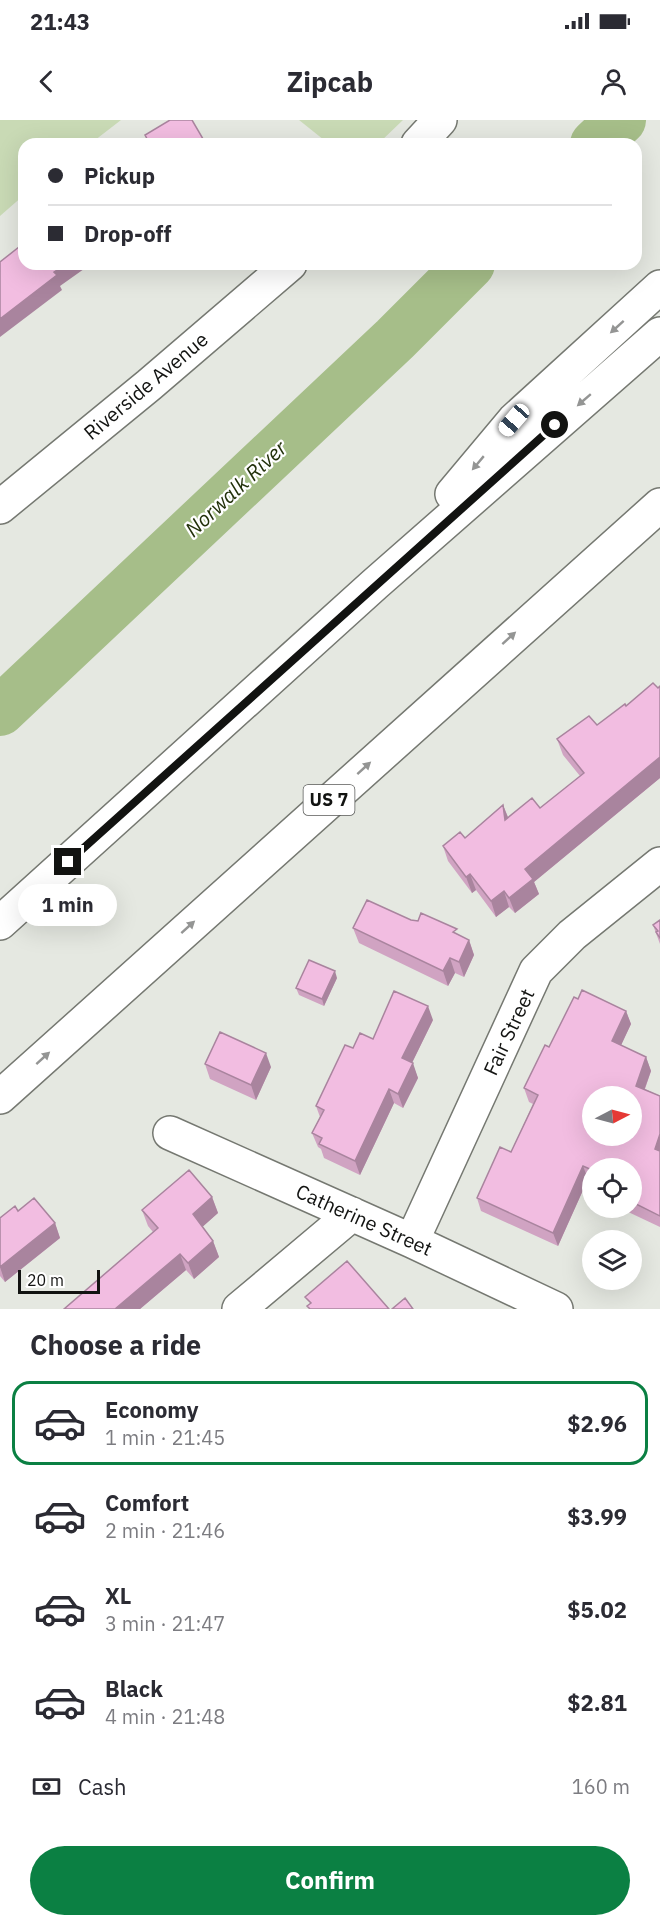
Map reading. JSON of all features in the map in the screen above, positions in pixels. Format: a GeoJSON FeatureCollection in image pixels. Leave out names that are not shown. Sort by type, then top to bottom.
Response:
{"type":"FeatureCollection","features":[{"type":"Feature","properties":{"kind":"main road"},"geometry":{"type":"LineString","coordinates":[[424,138],[440,120]]}},
{"type":"Feature","properties":{"kind":"main road","name":"Riverside Avenue"},"geometry":{"type":"LineString","coordinates":[[0,507],[149,385],[283,270]]}},
{"type":"Feature","properties":{"kind":"main road"},"geometry":{"type":"LineString","coordinates":[[375,584],[514,420],[660,287]]}},
{"type":"Feature","properties":{"kind":"main road"},"geometry":{"type":"LineString","coordinates":[[0,923],[375,584],[660,334]]}},
{"type":"Feature","properties":{"kind":"main road","name":"US 7"},"geometry":{"type":"LineString","coordinates":[[0,1097],[660,505]]}},
{"type":"Feature","properties":{"kind":"main road","name":"Fair Street"},"geometry":{"type":"LineString","coordinates":[[412,1241],[536,971],[572,935],[660,864]]}},
{"type":"Feature","properties":{"kind":"main road","name":"Catherine Street"},"geometry":{"type":"LineString","coordinates":[[170,1134],[412,1241],[556,1309]]}},
{"type":"Feature","properties":{"kind":"main road"},"geometry":{"type":"LineString","coordinates":[[239,1309],[352,1214]]}},
{"type":"Feature","properties":{"kind":"green space"},"geometry":{"type":"Polygon","coordinates":[[[0,120],[121,120],[98,138],[18,138],[18,200],[0,216],[0,120]]]}},
{"type":"Feature","properties":{"kind":"green space"},"geometry":{"type":"Polygon","coordinates":[[[299,120],[403,120],[384,138],[322,138],[299,120]]]}},
{"type":"Feature","properties":{"kind":"building"},"geometry":{"type":"Polygon","coordinates":[[[170,120],[192,120],[202,138],[147,138],[145,135],[170,120]]]}},
{"type":"Feature","properties":{"kind":"building"},"geometry":{"type":"Polygon","coordinates":[[[18,248],[18,270],[57,270],[54,272],[57,275],[0,319],[0,262],[18,248]]]}},
{"type":"Feature","properties":{"kind":"building"},"geometry":{"type":"Polygon","coordinates":[[[653,683],[658,688],[660,686],[660,757],[525,869],[533,879],[509,898],[504,891],[491,901],[470,874],[466,877],[443,846],[460,832],[465,838],[503,805],[505,820],[532,798],[540,808],[584,773],[557,739],[589,716],[597,725],[625,704],[626,706],[653,683]]]}},
{"type":"Feature","properties":{"kind":"building"},"geometry":{"type":"Polygon","coordinates":[[[367,900],[411,920],[418,921],[421,913],[457,929],[453,932],[469,940],[459,962],[450,958],[443,971],[353,928],[367,900]]]}},
{"type":"Feature","properties":{"kind":"building"},"geometry":{"type":"Polygon","coordinates":[[[660,920],[660,938],[653,925],[660,920]]]}},
{"type":"Feature","properties":{"kind":"building"},"geometry":{"type":"Polygon","coordinates":[[[309,960],[335,971],[322,999],[296,988],[309,960]]]}},
{"type":"Feature","properties":{"kind":"building"},"geometry":{"type":"Polygon","coordinates":[[[582,990],[626,1011],[612,1041],[646,1057],[636,1086],[582,1086],[582,1146],[642,1146],[642,1088],[660,1096],[660,1134],[655,1149],[660,1151],[660,1216],[642,1207],[642,1158],[582,1158],[582,1168],[553,1233],[477,1198],[500,1147],[511,1152],[538,1095],[524,1088],[545,1045],[549,1047],[574,997],[578,999],[582,990]]]}},
{"type":"Feature","properties":{"kind":"building"},"geometry":{"type":"Polygon","coordinates":[[[394,991],[428,1006],[402,1058],[413,1063],[398,1094],[389,1089],[355,1161],[319,1144],[322,1138],[312,1133],[324,1110],[316,1106],[345,1045],[353,1048],[360,1033],[373,1039],[394,991]]]}},
{"type":"Feature","properties":{"kind":"building"},"geometry":{"type":"Polygon","coordinates":[[[220,1032],[266,1053],[251,1085],[205,1064],[220,1032]]]}},
{"type":"Feature","properties":{"kind":"building"},"geometry":{"type":"Polygon","coordinates":[[[189,1170],[212,1197],[193,1214],[213,1241],[188,1263],[180,1254],[115,1309],[64,1309],[158,1228],[142,1210],[189,1170]]]}},
{"type":"Feature","properties":{"kind":"building"},"geometry":{"type":"Polygon","coordinates":[[[34,1198],[55,1223],[0,1267],[0,1218],[15,1206],[18,1211],[34,1198]]]}},
{"type":"Feature","properties":{"kind":"building"},"geometry":{"type":"Polygon","coordinates":[[[347,1261],[389,1309],[310,1309],[307,1306],[311,1303],[305,1297],[347,1261]]]}},
{"type":"Feature","properties":{"kind":"building"},"geometry":{"type":"Polygon","coordinates":[[[405,1298],[413,1309],[392,1309],[405,1298]]]}},
{"type":"Feature","properties":{"kind":"waterway","name":"Norwalk River"},"geometry":{"type":"LineString","coordinates":[[602,138],[621,120]]}},
{"type":"Feature","properties":{"kind":"waterway","name":"Norwalk River"},"geometry":{"type":"LineString","coordinates":[[0,711],[395,339],[464,270]]}},
{"type":"Feature","properties":{"kind":"route"},"geometry":{"type":"LineString","coordinates":[[68,862],[375,584],[555,425]]}}]}
